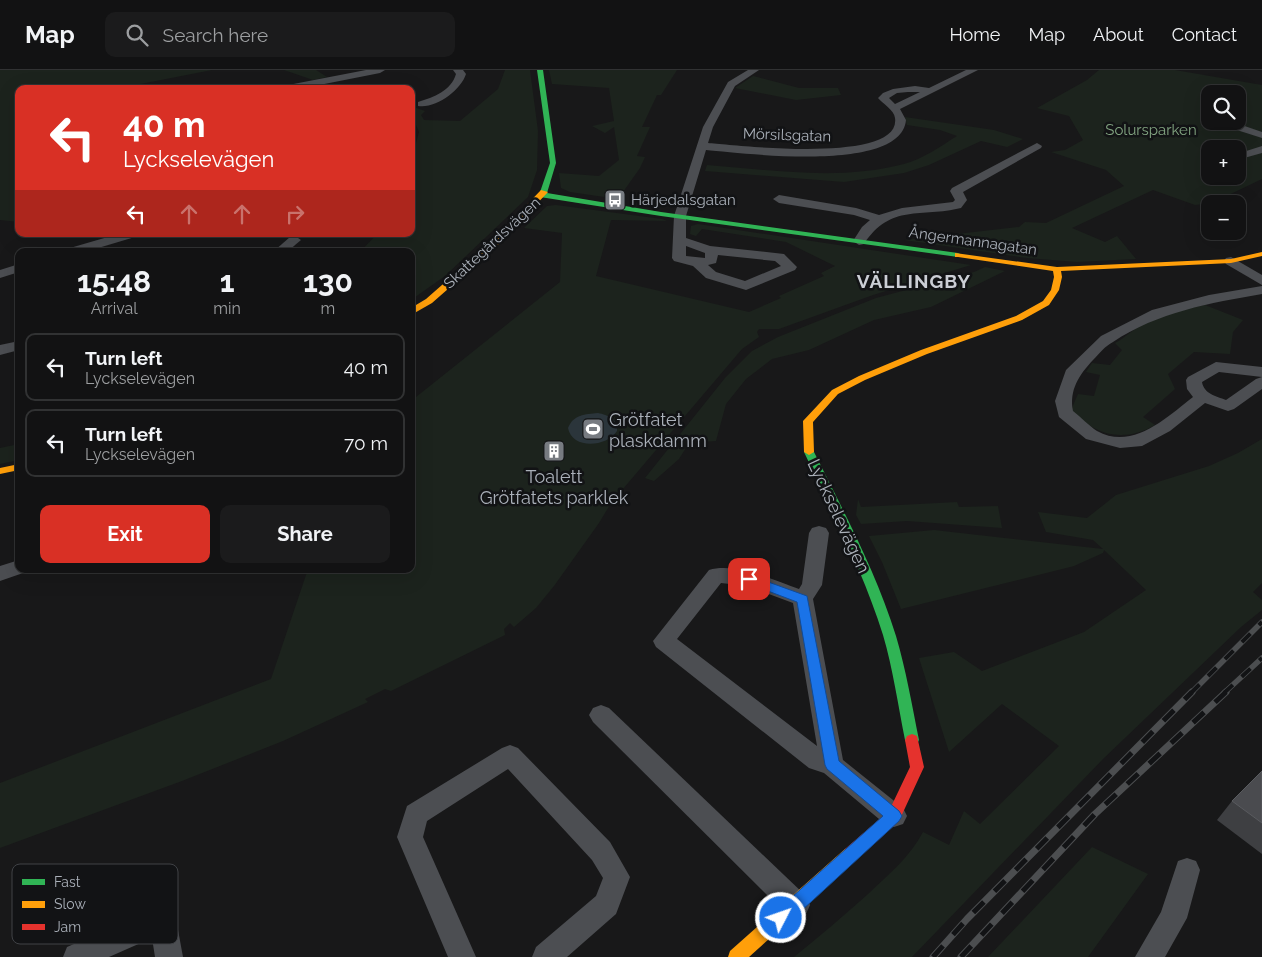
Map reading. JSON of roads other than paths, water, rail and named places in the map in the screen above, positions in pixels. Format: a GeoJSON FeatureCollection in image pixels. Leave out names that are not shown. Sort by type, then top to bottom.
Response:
{"type":"FeatureCollection","features":[{"type":"Feature","properties":{"kind":"street"},"geometry":{"type":"LineString","coordinates":[[302,85],[380,70]]}},
{"type":"Feature","properties":{"kind":"street"},"geometry":{"type":"LineString","coordinates":[[422,104],[438,98],[456,85],[461,74],[458,70]]}},
{"type":"Feature","properties":{"kind":"street","name":"Skattegårdsvägen"},"geometry":{"type":"LineString","coordinates":[[415,310],[430,301],[487,250],[543,195],[553,163],[540,70]]}},
{"type":"Feature","properties":{"kind":"street"},"geometry":{"type":"LineString","coordinates":[[710,250],[712,251],[711,260],[705,263],[679,258],[680,216],[708,127],[731,84],[754,70]]}},
{"type":"Feature","properties":{"kind":"street","name":"Mörsilsgatan"},"geometry":{"type":"LineString","coordinates":[[894,108],[973,70]]}},
{"type":"Feature","properties":{"kind":"street"},"geometry":{"type":"LineString","coordinates":[[322,81],[326,85]]}},
{"type":"Feature","properties":{"kind":"street","name":"Mörsilsgatan"},"geometry":{"type":"LineString","coordinates":[[703,146],[805,154],[830,154],[870,147],[888,141],[899,130],[901,118],[899,112],[883,98],[885,94],[922,89],[933,90]]}},
{"type":"Feature","properties":{"kind":"street"},"geometry":{"type":"LineString","coordinates":[[1246,130],[1262,135]]}},
{"type":"Feature","properties":{"kind":"street"},"geometry":{"type":"LineString","coordinates":[[859,241],[864,231],[878,219],[896,213],[957,205],[961,200],[956,191],[1037,146]]}},
{"type":"Feature","properties":{"kind":"street"},"geometry":{"type":"LineString","coordinates":[[1246,154],[1262,149]]}},
{"type":"Feature","properties":{"kind":"street","name":"Ångermannagatan"},"geometry":{"type":"LineString","coordinates":[[543,195],[1057,269],[1232,261],[1262,254]]}},
{"type":"Feature","properties":{"kind":"street"},"geometry":{"type":"LineString","coordinates":[[779,199],[856,212],[878,219]]}},
{"type":"Feature","properties":{"kind":"street"},"geometry":{"type":"LineString","coordinates":[[85,248],[120,237]]}},
{"type":"Feature","properties":{"kind":"street"},"geometry":{"type":"LineString","coordinates":[[284,248],[295,240]]}},
{"type":"Feature","properties":{"kind":"street"},"geometry":{"type":"LineString","coordinates":[[680,240],[710,250],[778,258],[790,267],[746,286],[711,275],[698,263]]}},
{"type":"Feature","properties":{"kind":"street"},"geometry":{"type":"LineString","coordinates":[[1232,261],[1262,281]]}},
{"type":"Feature","properties":{"kind":"street","name":"Lyckselevägen"},"geometry":{"type":"LineString","coordinates":[[736,957],[894,816],[917,766],[898,669],[885,622],[864,565],[808,452],[808,421],[835,392],[862,378],[924,352],[1019,318],[1046,303],[1055,290],[1058,277],[1057,269]]}},
{"type":"Feature","properties":{"kind":"street"},"geometry":{"type":"LineString","coordinates":[[1203,397],[1164,427],[1136,442],[1120,443],[1092,435],[1065,413],[1063,401],[1072,373],[1106,339],[1157,313],[1209,299],[1262,290]]}},
{"type":"Feature","properties":{"kind":"street"},"geometry":{"type":"LineString","coordinates":[[0,350],[15,346]]}},
{"type":"Feature","properties":{"kind":"street"},"geometry":{"type":"LineString","coordinates":[[1262,372],[1216,367],[1194,380],[1195,389],[1203,397],[1228,406],[1262,382]]}},
{"type":"Feature","properties":{"kind":"street"},"geometry":{"type":"LineString","coordinates":[[0,471],[15,468]]}},
{"type":"Feature","properties":{"kind":"street"},"geometry":{"type":"LineString","coordinates":[[819,533],[812,584],[803,599],[832,765]]}},
{"type":"Feature","properties":{"kind":"street"},"geometry":{"type":"LineString","coordinates":[[0,574],[15,568]]}},
{"type":"Feature","properties":{"kind":"street"},"geometry":{"type":"LineString","coordinates":[[803,599],[749,579],[716,575],[664,641],[818,762],[832,765],[894,816]]}},
{"type":"Feature","properties":{"kind":"street"},"geometry":{"type":"LineString","coordinates":[[601,715],[796,905]]}},
{"type":"Feature","properties":{"kind":"street"},"geometry":{"type":"LineString","coordinates":[[462,957],[410,838],[416,814],[510,755],[602,851],[617,877],[606,905],[546,957]]}},
{"type":"Feature","properties":{"kind":"street"},"geometry":{"type":"LineString","coordinates":[[1149,957],[1173,918],[1187,870]]}},
{"type":"Feature","properties":{"kind":"street"},"geometry":{"type":"LineString","coordinates":[[77,957],[106,944]]}},
{"type":"Feature","properties":{"kind":"street"},"geometry":{"type":"LineString","coordinates":[[167,944],[169,957]]}},
{"type":"Feature","properties":{"kind":"railway"},"geometry":{"type":"LineString","coordinates":[[1192,692],[1262,622]]}},
{"type":"Feature","properties":{"kind":"railway"},"geometry":{"type":"LineString","coordinates":[[1224,693],[1262,658]]}},
{"type":"Feature","properties":{"kind":"railway"},"geometry":{"type":"LineString","coordinates":[[933,957],[967,919],[1192,692]]}},
{"type":"Feature","properties":{"kind":"railway"},"geometry":{"type":"LineString","coordinates":[[961,957],[1095,814],[1226,692]]}},
{"type":"Feature","properties":{"kind":"place","name":"Härjedalsgatan"},"geometry":{"type":"Point","coordinates":[615,200]}},
{"type":"Feature","properties":{"kind":"place","name":"Grötfatet plaskdamm"},"geometry":{"type":"Point","coordinates":[593,429]}},
{"type":"Feature","properties":{"kind":"place","name":"Toalett Grötfatets parklek"},"geometry":{"type":"Point","coordinates":[554,451]}},
{"type":"Feature","properties":{"kind":"district","name":"VÄLLINGBY"},"geometry":{"type":"Point","coordinates":[914,281]}},
{"type":"Feature","properties":{"kind":"park label","name":"Solursparken"},"geometry":{"type":"Point","coordinates":[1151,130]}}]}
